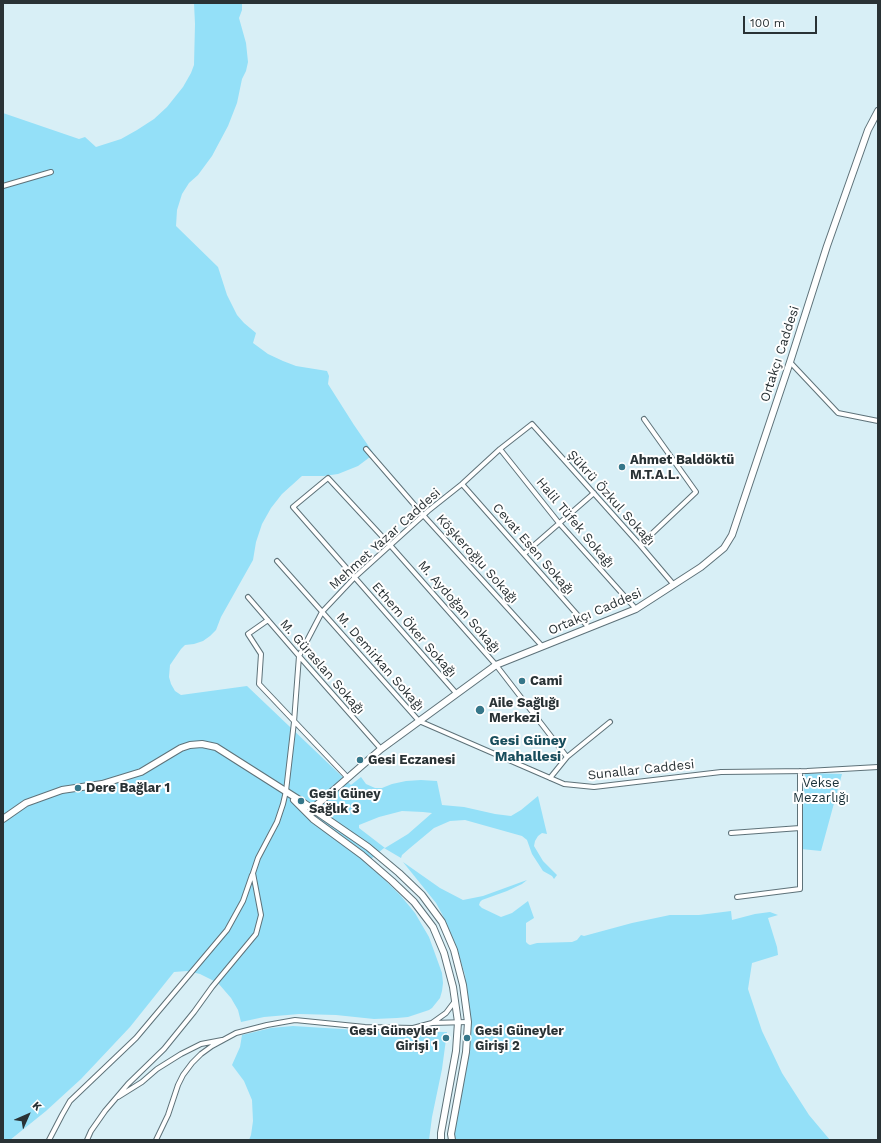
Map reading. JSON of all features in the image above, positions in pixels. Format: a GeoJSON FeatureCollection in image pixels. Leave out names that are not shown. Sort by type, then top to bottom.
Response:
{"type":"FeatureCollection","features":[{"type":"Feature","properties":{"kind":"street","name":"Ortakçı Caddesi"},"geometry":{"type":"LineString","coordinates":[[312,809],[381,749],[496,665],[636,609],[701,567],[724,548],[732,535],[827,246],[868,130],[878,111]]}},
{"type":"Feature","properties":{"kind":"street"},"geometry":{"type":"LineString","coordinates":[[3,186],[51,172]]}},
{"type":"Feature","properties":{"kind":"street"},"geometry":{"type":"LineString","coordinates":[[790,362],[838,413],[878,421]]}},
{"type":"Feature","properties":{"kind":"street"},"geometry":{"type":"LineString","coordinates":[[640,545],[696,492],[644,419]]}},
{"type":"Feature","properties":{"kind":"street","name":"Şükrü Özkul Sokağı"},"geometry":{"type":"LineString","coordinates":[[532,424],[674,585]]}},
{"type":"Feature","properties":{"kind":"street","name":"Mehmet Yazar Caddesi"},"geometry":{"type":"LineString","coordinates":[[50,1140],[70,1101],[136,1038],[227,930],[243,901],[258,858],[277,822],[283,804],[286,791],[294,722],[299,656],[322,612],[355,577],[390,545],[428,511],[462,484],[500,449],[532,424]]}},
{"type":"Feature","properties":{"kind":"street","name":"Halil Tüfek Sokağı"},"geometry":{"type":"LineString","coordinates":[[500,449],[559,523],[636,609]]}},
{"type":"Feature","properties":{"kind":"street","name":"Köşkeroğlu Sokağı"},"geometry":{"type":"LineString","coordinates":[[366,450],[542,646]]}},
{"type":"Feature","properties":{"kind":"street","name":"Ethem Öker Sokağı"},"geometry":{"type":"LineString","coordinates":[[328,478],[292,507],[355,577],[456,694]]}},
{"type":"Feature","properties":{"kind":"street","name":"M. Aydoğan Sokağı"},"geometry":{"type":"LineString","coordinates":[[328,478],[390,545],[496,665],[567,757]]}},
{"type":"Feature","properties":{"kind":"street","name":"Cevat Esen Sokağı"},"geometry":{"type":"LineString","coordinates":[[462,484],[589,628]]}},
{"type":"Feature","properties":{"kind":"street"},"geometry":{"type":"LineString","coordinates":[[524,554],[594,493]]}},
{"type":"Feature","properties":{"kind":"street","name":"M. Demirkan Sokağı"},"geometry":{"type":"LineString","coordinates":[[277,561],[419,721]]}},
{"type":"Feature","properties":{"kind":"street","name":"M. Güraslan Sokağı"},"geometry":{"type":"LineString","coordinates":[[248,597],[381,749]]}},
{"type":"Feature","properties":{"kind":"street"},"geometry":{"type":"LineString","coordinates":[[268,620],[248,634],[261,654],[259,684],[348,778]]}},
{"type":"Feature","properties":{"kind":"street","name":"Sunallar Caddesi"},"geometry":{"type":"LineString","coordinates":[[419,721],[564,784],[594,787],[721,772],[800,771],[878,767]]}},
{"type":"Feature","properties":{"kind":"street"},"geometry":{"type":"LineString","coordinates":[[550,778],[567,757],[610,722]]}},
{"type":"Feature","properties":{"kind":"street"},"geometry":{"type":"LineString","coordinates":[[3,819],[26,803],[62,790],[102,784],[141,772],[181,748],[190,745],[202,744],[216,747],[286,791],[368,847],[422,895],[442,922],[454,950],[463,985],[468,1022],[466,1052],[452,1140]]}},
{"type":"Feature","properties":{"kind":"street"},"geometry":{"type":"LineString","coordinates":[[737,897],[800,889],[800,771]]}},
{"type":"Feature","properties":{"kind":"street"},"geometry":{"type":"LineString","coordinates":[[286,791],[313,819],[362,855],[392,880],[414,902],[433,927],[444,953],[453,987],[458,1022],[456,1051],[441,1140]]}},
{"type":"Feature","properties":{"kind":"street"},"geometry":{"type":"LineString","coordinates":[[731,833],[800,828]]}},
{"type":"Feature","properties":{"kind":"street"},"geometry":{"type":"LineString","coordinates":[[87,1140],[91,1131],[105,1110],[128,1084],[164,1049],[212,987],[256,934],[261,915],[253,873]]}},
{"type":"Feature","properties":{"kind":"street"},"geometry":{"type":"LineString","coordinates":[[432,1023],[446,1013],[455,1001]]}},
{"type":"Feature","properties":{"kind":"street"},"geometry":{"type":"LineString","coordinates":[[156,1140],[168,1115],[178,1085],[192,1062],[212,1046],[236,1033],[295,1020],[365,1027],[413,1028],[432,1023],[468,1022]]}},
{"type":"Feature","properties":{"kind":"street"},"geometry":{"type":"LineString","coordinates":[[114,1100],[142,1082],[157,1069],[181,1054],[200,1044],[227,1039]]}},
{"type":"Feature","properties":{"kind":"green space"},"geometry":{"type":"Polygon","coordinates":[[[194,3],[242,3],[242,10],[239,18],[246,43],[248,62],[242,79],[237,103],[228,126],[212,156],[198,175],[189,183],[182,194],[177,210],[176,226],[218,267],[227,295],[237,315],[256,333],[253,343],[268,354],[296,366],[327,371],[329,376],[328,384],[374,454],[358,466],[338,474],[324,476],[302,476],[282,494],[271,508],[262,524],[256,542],[253,560],[221,617],[216,630],[203,641],[185,645],[181,649],[170,665],[169,677],[171,684],[175,691],[181,695],[247,686],[351,785],[361,777],[366,784],[375,788],[382,788],[406,781],[437,781],[442,805],[464,807],[511,816],[538,796],[547,834],[542,833],[538,836],[534,846],[543,861],[557,875],[554,879],[552,876],[543,871],[532,854],[527,840],[522,836],[465,820],[450,821],[434,828],[402,855],[401,858],[384,848],[366,863],[401,896],[415,913],[429,937],[442,973],[443,983],[440,998],[432,1008],[408,1017],[397,1018],[374,1019],[336,1015],[299,1014],[264,1017],[241,1022],[238,1010],[231,998],[218,983],[200,974],[187,971],[174,972],[130,1027],[81,1079],[46,1111],[10,1140],[3,1140],[3,113],[79,139],[85,137],[96,147],[121,139],[154,119],[167,107],[183,87],[194,65],[194,3]],[[402,811],[379,817],[359,825],[359,828],[385,848],[408,834],[432,813],[402,811]]]}},
{"type":"Feature","properties":{"kind":"green space","name":"Vekse Mezarlığı"},"geometry":{"type":"Polygon","coordinates":[[[805,773],[842,774],[821,851],[801,849],[805,773]]]}},
{"type":"Feature","properties":{"kind":"green space"},"geometry":{"type":"Polygon","coordinates":[[[403,862],[440,888],[463,900],[483,896],[527,880],[507,891],[482,900],[479,905],[501,917],[512,913],[528,901],[534,918],[526,923],[526,942],[530,945],[537,943],[572,942],[577,940],[581,935],[584,936],[632,923],[670,915],[699,915],[731,911],[732,920],[770,912],[778,915],[768,918],[778,955],[752,963],[748,989],[762,1031],[782,1073],[809,1115],[830,1140],[453,1140],[459,1099],[468,1003],[465,975],[456,946],[436,903],[403,862]]]}},
{"type":"Feature","properties":{"kind":"green space"},"geometry":{"type":"Polygon","coordinates":[[[293,1026],[374,1031],[447,1032],[429,1140],[249,1140],[253,1121],[252,1100],[244,1081],[232,1065],[240,1047],[242,1035],[271,1028],[293,1026]]]}},
{"type":"Feature","properties":{"kind":"place","name":"Ahmet Baldöktü M.T.A.L."},"geometry":{"type":"Point","coordinates":[622,467]}},
{"type":"Feature","properties":{"kind":"place","name":"Cami"},"geometry":{"type":"Point","coordinates":[522,681]}},
{"type":"Feature","properties":{"kind":"place","name":"Aile Sağlığı Merkezi"},"geometry":{"type":"Point","coordinates":[480,710]}},
{"type":"Feature","properties":{"kind":"place","name":"Gesi Eczanesi"},"geometry":{"type":"Point","coordinates":[360,760]}},
{"type":"Feature","properties":{"kind":"place","name":"Dere Bağlar 1"},"geometry":{"type":"Point","coordinates":[78,788]}},
{"type":"Feature","properties":{"kind":"place","name":"Gesi Güney Sağlık 3"},"geometry":{"type":"Point","coordinates":[301,801]}},
{"type":"Feature","properties":{"kind":"place","name":"Gesi Güneyler Girişi 1"},"geometry":{"type":"Point","coordinates":[446,1038]}},
{"type":"Feature","properties":{"kind":"place","name":"Gesi Güneyler Girişi 2"},"geometry":{"type":"Point","coordinates":[467,1038]}},
{"type":"Feature","properties":{"kind":"district","name":"Gesi Güney Mahallesi"},"geometry":{"type":"Point","coordinates":[528,750]}}]}
